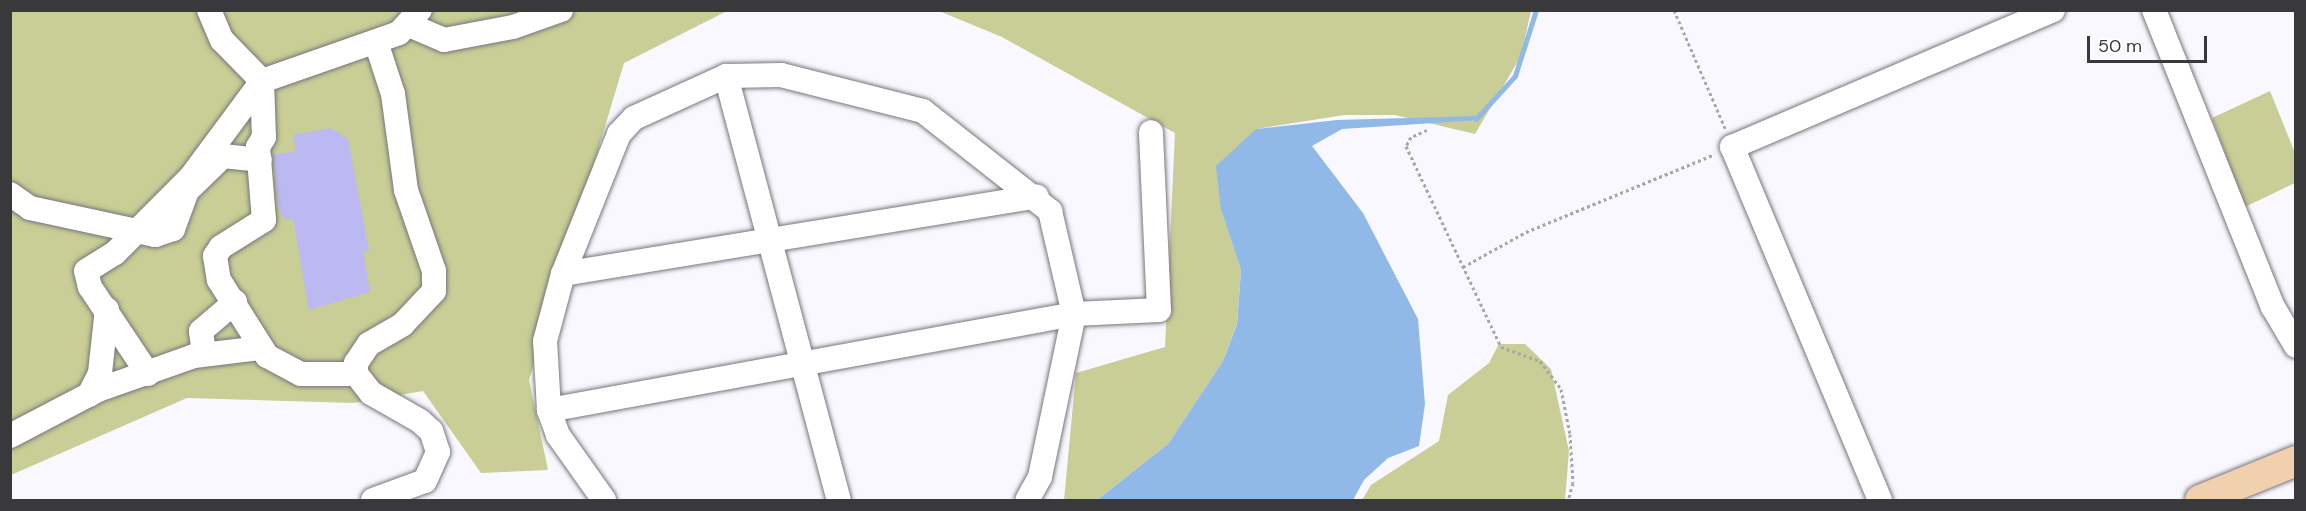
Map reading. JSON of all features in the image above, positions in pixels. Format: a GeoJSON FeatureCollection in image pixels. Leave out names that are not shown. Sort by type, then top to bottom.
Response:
{"type":"FeatureCollection","features":[{"type":"Feature","properties":{"kind":"main road"},"geometry":{"type":"LineString","coordinates":[[2200,501],[2295,461]]}},
{"type":"Feature","properties":{"kind":"street"},"geometry":{"type":"LineString","coordinates":[[209,10],[222,40],[262,81]]}},
{"type":"Feature","properties":{"kind":"street"},"geometry":{"type":"LineString","coordinates":[[148,374],[107,309],[90,287],[86,271],[137,232],[213,147],[262,81],[376,42],[414,18],[444,40],[513,27],[561,10]]}},
{"type":"Feature","properties":{"kind":"street"},"geometry":{"type":"LineString","coordinates":[[1880,501],[1732,147],[2053,10]]}},
{"type":"Feature","properties":{"kind":"street"},"geometry":{"type":"LineString","coordinates":[[2154,10],[2273,306],[2295,346]]}},
{"type":"Feature","properties":{"kind":"street"},"geometry":{"type":"LineString","coordinates":[[373,501],[425,481],[438,452],[420,421],[371,393],[356,374],[356,363],[369,344],[404,324],[434,291],[434,271],[406,190],[393,94],[376,42]]}},
{"type":"Feature","properties":{"kind":"street"},"geometry":{"type":"LineString","coordinates":[[604,501],[558,435],[549,410],[545,341],[563,274],[626,123],[726,76],[781,75],[923,111],[1037,196],[1050,211],[1074,314],[1051,433],[1028,501]]}},
{"type":"Feature","properties":{"kind":"street"},"geometry":{"type":"LineString","coordinates":[[726,76],[766,245],[838,501]]}},
{"type":"Feature","properties":{"kind":"street"},"geometry":{"type":"LineString","coordinates":[[262,81],[258,96],[264,137],[259,156],[264,220],[231,238],[216,256],[219,280],[235,302],[260,348],[301,374],[356,374]]}},
{"type":"Feature","properties":{"kind":"street"},"geometry":{"type":"LineString","coordinates":[[549,410],[801,368],[1074,314],[1159,310],[1151,132]]}},
{"type":"Feature","properties":{"kind":"street"},"geometry":{"type":"LineString","coordinates":[[213,147],[259,156]]}},
{"type":"Feature","properties":{"kind":"street"},"geometry":{"type":"LineString","coordinates":[[10,194],[30,208],[155,235],[173,229],[187,191],[223,156],[259,156]]}},
{"type":"Feature","properties":{"kind":"street"},"geometry":{"type":"LineString","coordinates":[[563,274],[766,245],[1037,196]]}},
{"type":"Feature","properties":{"kind":"street"},"geometry":{"type":"LineString","coordinates":[[204,354],[201,331],[235,302]]}},
{"type":"Feature","properties":{"kind":"street"},"geometry":{"type":"LineString","coordinates":[[89,394],[102,363],[107,309]]}},
{"type":"Feature","properties":{"kind":"street"},"geometry":{"type":"LineString","coordinates":[[10,436],[89,394],[204,354],[260,348]]}},
{"type":"Feature","properties":{"kind":"path"},"geometry":{"type":"LineString","coordinates":[[1463,267],[1526,232],[1732,147],[1674,10]]}},
{"type":"Feature","properties":{"kind":"path"},"geometry":{"type":"LineString","coordinates":[[1427,130],[1411,137],[1406,146],[1501,347],[1540,361],[1561,389],[1570,434],[1568,501]]}},
{"type":"Feature","properties":{"kind":"green space"},"geometry":{"type":"Polygon","coordinates":[[[11,11],[727,11],[624,63],[529,380],[548,470],[481,473],[423,391],[353,403],[187,398],[11,475],[11,11]]]}},
{"type":"Feature","properties":{"kind":"green space"},"geometry":{"type":"Polygon","coordinates":[[[939,11],[1531,11],[1521,56],[1475,134],[1395,115],[1344,115],[1256,129],[1221,210],[1241,270],[1237,323],[1223,361],[1168,444],[1097,500],[1064,500],[1076,373],[1165,347],[1175,133],[1002,37],[939,11]]]}},
{"type":"Feature","properties":{"kind":"green space"},"geometry":{"type":"Polygon","coordinates":[[[2270,91],[2295,153],[2295,183],[2245,207],[2212,118],[2270,91]]]}},
{"type":"Feature","properties":{"kind":"green space"},"geometry":{"type":"Polygon","coordinates":[[[1499,344],[1525,344],[1551,369],[1569,451],[1565,500],[1362,500],[1371,485],[1439,441],[1448,395],[1489,363],[1499,344]]]}},
{"type":"Feature","properties":{"kind":"water"},"geometry":{"type":"Polygon","coordinates":[[[1479,116],[1480,120],[1342,129],[1312,146],[1363,213],[1418,319],[1425,404],[1419,446],[1388,458],[1364,480],[1353,500],[1097,500],[1168,444],[1223,361],[1237,324],[1241,270],[1221,210],[1216,166],[1256,129],[1337,120],[1479,116]]]}},
{"type":"Feature","properties":{"kind":"building"},"geometry":{"type":"Polygon","coordinates":[[[331,128],[348,139],[369,251],[363,252],[370,292],[309,310],[293,219],[284,220],[278,205],[273,155],[296,151],[293,135],[331,128]]]}},
{"type":"Feature","properties":{"kind":"waterway"},"geometry":{"type":"LineString","coordinates":[[1476,119],[1515,76],[1536,10]]}}]}
